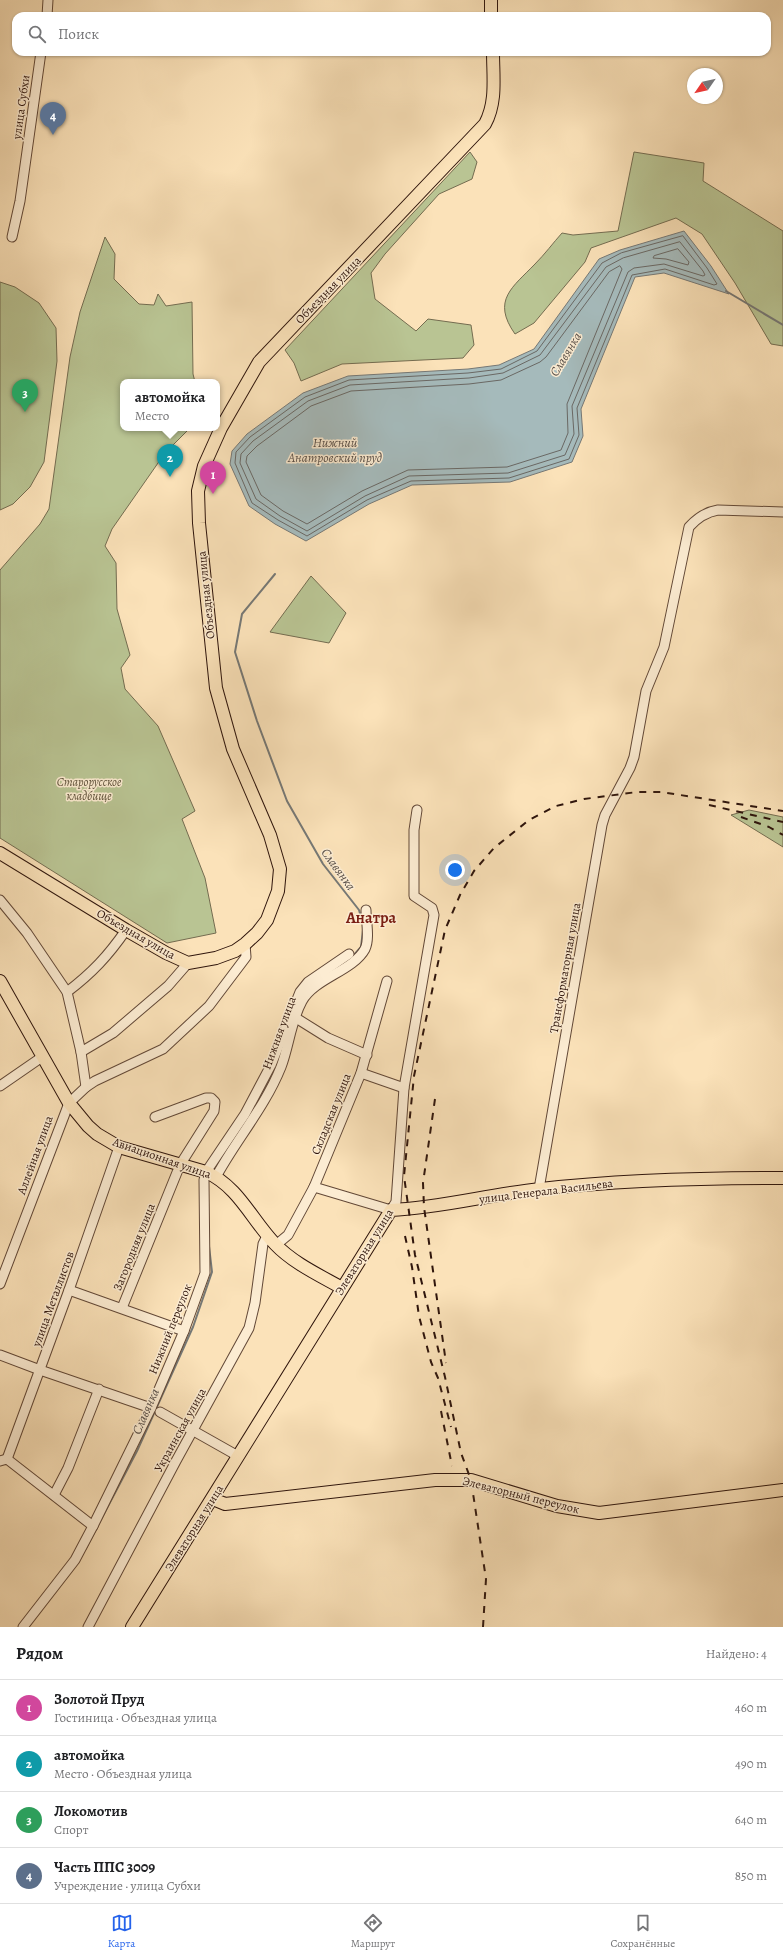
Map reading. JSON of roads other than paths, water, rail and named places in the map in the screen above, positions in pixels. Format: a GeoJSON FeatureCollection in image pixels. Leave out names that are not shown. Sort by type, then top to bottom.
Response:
{"type":"FeatureCollection","features":[{"type":"Feature","properties":{"kind":"main road"},"geometry":{"type":"LineString","coordinates":[[490,0],[491,12]]}},
{"type":"Feature","properties":{"kind":"main road","name":"Объездная улица"},"geometry":{"type":"LineString","coordinates":[[220,430],[259,362],[485,124],[491,112],[494,91],[493,56]]}},
{"type":"Feature","properties":{"kind":"main road","name":"Объездная улица"},"geometry":{"type":"LineString","coordinates":[[0,853],[126,930],[166,953],[188,963],[216,958],[245,944],[257,933],[266,920],[278,891],[280,868],[270,835],[233,749],[216,688],[199,523],[198,491],[204,466],[220,431]]}},
{"type":"Feature","properties":{"kind":"main road","name":"Авиационная улица"},"geometry":{"type":"LineString","coordinates":[[0,981],[69,1103],[98,1134],[119,1147],[211,1174],[231,1188],[254,1215],[267,1236],[287,1256],[342,1288]]}},
{"type":"Feature","properties":{"kind":"main road","name":"улица Генерала Васильева"},"geometry":{"type":"LineString","coordinates":[[391,1210],[424,1207],[539,1189],[612,1182],[723,1178],[783,1178]]}},
{"type":"Feature","properties":{"kind":"main road","name":"Элеваторная улица"},"geometry":{"type":"LineString","coordinates":[[132,1627],[213,1499],[238,1456],[391,1210]]}},
{"type":"Feature","properties":{"kind":"main road","name":"Элеваторный переулок"},"geometry":{"type":"LineString","coordinates":[[213,1499],[225,1504],[435,1480],[457,1479],[470,1480],[557,1506],[599,1513],[783,1490]]}},
{"type":"Feature","properties":{"kind":"street"},"geometry":{"type":"LineString","coordinates":[[46,12],[48,0]]}},
{"type":"Feature","properties":{"kind":"street","name":"улица Субхи"},"geometry":{"type":"LineString","coordinates":[[12,237],[20,201],[40,56]]}},
{"type":"Feature","properties":{"kind":"street","name":"Трансформаторная улица"},"geometry":{"type":"LineString","coordinates":[[539,1189],[602,825],[605,815],[630,768],[634,757],[647,688],[664,647],[689,527],[695,520],[709,512],[718,510],[783,512]]}},
{"type":"Feature","properties":{"kind":"street","name":"Элеваторная улица"},"geometry":{"type":"LineString","coordinates":[[391,1210],[396,1202],[404,1088],[434,915],[432,908],[414,896],[414,830],[417,810]]}},
{"type":"Feature","properties":{"kind":"street"},"geometry":{"type":"LineString","coordinates":[[0,900],[27,933],[67,992],[81,1052],[86,1087]]}},
{"type":"Feature","properties":{"kind":"street","name":"Нижняя улица"},"geometry":{"type":"LineString","coordinates":[[211,1174],[263,1103],[281,1067],[302,1001],[310,990],[354,960],[365,949],[366,910]]}},
{"type":"Feature","properties":{"kind":"street"},"geometry":{"type":"LineString","coordinates":[[67,992],[91,974],[110,954],[126,930]]}},
{"type":"Feature","properties":{"kind":"street"},"geometry":{"type":"LineString","coordinates":[[69,1103],[86,1087],[163,1049],[209,1006],[246,957],[245,944]]}},
{"type":"Feature","properties":{"kind":"street","name":"Нижняя улица"},"geometry":{"type":"LineString","coordinates":[[211,1174],[272,1066],[300,992],[308,982],[349,954]]}},
{"type":"Feature","properties":{"kind":"street"},"geometry":{"type":"LineString","coordinates":[[81,1052],[113,1033],[168,986],[188,963]]}},
{"type":"Feature","properties":{"kind":"street","name":"Складская улица"},"geometry":{"type":"LineString","coordinates":[[276,1245],[288,1235],[314,1187],[361,1074],[387,981]]}},
{"type":"Feature","properties":{"kind":"street"},"geometry":{"type":"LineString","coordinates":[[296,1018],[328,1038],[367,1055]]}},
{"type":"Feature","properties":{"kind":"street"},"geometry":{"type":"LineString","coordinates":[[0,1086],[42,1057]]}},
{"type":"Feature","properties":{"kind":"street"},"geometry":{"type":"LineString","coordinates":[[361,1074],[404,1088]]}},
{"type":"Feature","properties":{"kind":"street","name":"Загородняя улица"},"geometry":{"type":"LineString","coordinates":[[69,1290],[122,1308],[180,1165],[214,1111],[215,1102],[211,1098],[206,1098],[155,1118]]}},
{"type":"Feature","properties":{"kind":"street","name":"Аллейная улица"},"geometry":{"type":"LineString","coordinates":[[0,1284],[69,1103]]}},
{"type":"Feature","properties":{"kind":"street","name":"улица Металлистов"},"geometry":{"type":"LineString","coordinates":[[3,1460],[40,1370],[119,1147]]}},
{"type":"Feature","properties":{"kind":"street","name":"Нижний переулок"},"geometry":{"type":"LineString","coordinates":[[23,1627],[75,1560],[151,1408],[184,1331],[205,1273],[204,1186],[211,1174]]}},
{"type":"Feature","properties":{"kind":"street","name":"улица Генерала Васильева"},"geometry":{"type":"LineString","coordinates":[[314,1187],[391,1210]]}},
{"type":"Feature","properties":{"kind":"street","name":"Украинская улица"},"geometry":{"type":"LineString","coordinates":[[88,1627],[249,1328],[255,1303],[263,1244],[267,1236]]}},
{"type":"Feature","properties":{"kind":"street"},"geometry":{"type":"LineString","coordinates":[[122,1308],[184,1331]]}},
{"type":"Feature","properties":{"kind":"street"},"geometry":{"type":"LineString","coordinates":[[0,1355],[151,1408]]}},
{"type":"Feature","properties":{"kind":"street"},"geometry":{"type":"LineString","coordinates":[[54,1495],[68,1468],[99,1389]]}},
{"type":"Feature","properties":{"kind":"street"},"geometry":{"type":"LineString","coordinates":[[160,1412],[238,1456]]}},
{"type":"Feature","properties":{"kind":"street"},"geometry":{"type":"LineString","coordinates":[[3,1460],[54,1495],[93,1526]]}},
{"type":"Feature","properties":{"kind":"water","name":"Нижний Анатровский пруд"},"geometry":{"type":"Polygon","coordinates":[[[684,231],[711,266],[729,294],[664,273],[635,277],[581,409],[583,436],[572,462],[510,482],[412,485],[369,504],[306,541],[275,524],[249,506],[230,464],[232,451],[247,434],[303,393],[348,376],[468,369],[499,365],[534,349],[599,259],[620,250],[684,231]]]}},
{"type":"Feature","properties":{"kind":"waterway","name":"Славянка"},"geometry":{"type":"LineString","coordinates":[[726,291],[783,325]]}},
{"type":"Feature","properties":{"kind":"waterway","name":"Славянка"},"geometry":{"type":"LineString","coordinates":[[275,574],[242,614],[235,652],[257,721],[287,801],[323,864],[359,910],[363,924]]}},
{"type":"Feature","properties":{"kind":"waterway","name":"Славянка"},"geometry":{"type":"LineString","coordinates":[[353,956],[361,947],[363,930]]}},
{"type":"Feature","properties":{"kind":"waterway","name":"Славянка"},"geometry":{"type":"LineString","coordinates":[[278,1062],[281,1051]]}},
{"type":"Feature","properties":{"kind":"waterway","name":"Славянка"},"geometry":{"type":"LineString","coordinates":[[247,1120],[276,1068]]}},
{"type":"Feature","properties":{"kind":"waterway","name":"Славянка"},"geometry":{"type":"LineString","coordinates":[[85,1550],[137,1451],[193,1327],[212,1272],[209,1246]]}},
{"type":"Feature","properties":{"kind":"railway"},"geometry":{"type":"LineString","coordinates":[[483,1627],[486,1579],[471,1480],[461,1453],[445,1377],[415,1255],[404,1176],[414,1076],[445,930],[460,895],[474,871],[494,848],[529,820],[556,806],[584,799],[637,792],[661,792],[783,811]]}},
{"type":"Feature","properties":{"kind":"railway"},"geometry":{"type":"LineString","coordinates":[[709,805],[783,822]]}},
{"type":"Feature","properties":{"kind":"railway"},"geometry":{"type":"LineString","coordinates":[[741,817],[769,827],[783,835]]}},
{"type":"Feature","properties":{"kind":"railway"},"geometry":{"type":"LineString","coordinates":[[435,1099],[423,1183],[424,1207],[446,1363]]}},
{"type":"Feature","properties":{"kind":"railway"},"geometry":{"type":"LineString","coordinates":[[405,1236],[412,1267],[419,1316],[431,1362],[438,1378],[451,1427]]}},
{"type":"Feature","properties":{"kind":"railway"},"geometry":{"type":"LineString","coordinates":[[441,1411],[452,1466]]}},
{"type":"Feature","properties":{"kind":"place","name":"Часть ППС 3009"},"geometry":{"type":"Point","coordinates":[53,135]}},
{"type":"Feature","properties":{"kind":"place","name":"Локомотив"},"geometry":{"type":"Point","coordinates":[25,412]}},
{"type":"Feature","properties":{"kind":"place","name":"автомойка"},"geometry":{"type":"Point","coordinates":[170,477]}},
{"type":"Feature","properties":{"kind":"place","name":"Золотой Пруд"},"geometry":{"type":"Point","coordinates":[213,494]}},
{"type":"Feature","properties":{"kind":"district","name":"Анатра"},"geometry":{"type":"Point","coordinates":[371,917]}},
{"type":"Feature","properties":{"kind":"park label","name":"Старорусское кладбище"},"geometry":{"type":"Point","coordinates":[89,789]}}]}
